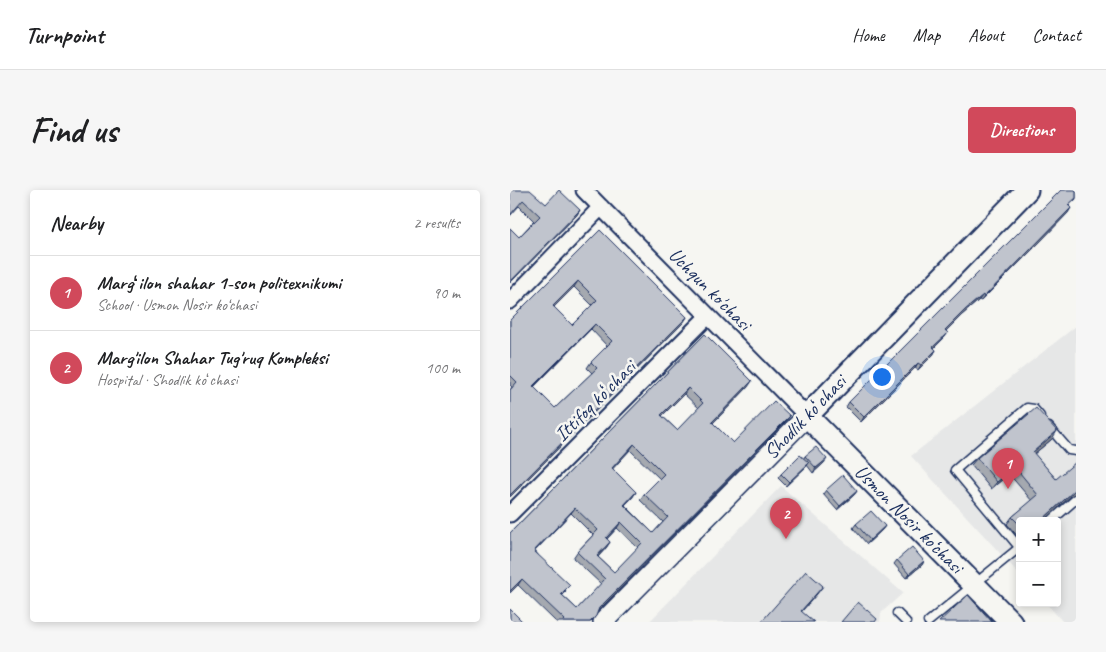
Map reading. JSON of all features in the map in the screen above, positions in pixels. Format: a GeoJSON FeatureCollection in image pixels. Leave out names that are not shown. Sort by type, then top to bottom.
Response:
{"type":"FeatureCollection","features":[{"type":"Feature","properties":{"kind":"main road","name":"Shodlik koʻchasi"},"geometry":{"type":"LineString","coordinates":[[807,416],[1027,190]]}},
{"type":"Feature","properties":{"kind":"main road","name":"Usmon Nosir ko‘chasi"},"geometry":{"type":"LineString","coordinates":[[807,416],[1011,622]]}},
{"type":"Feature","properties":{"kind":"street","name":"Uchqun ko'chasi"},"geometry":{"type":"LineString","coordinates":[[584,190],[807,416]]}},
{"type":"Feature","properties":{"kind":"street"},"geometry":{"type":"LineString","coordinates":[[510,301],[601,207]]}},
{"type":"Feature","properties":{"kind":"street","name":"Ittifoq koʻchasi"},"geometry":{"type":"LineString","coordinates":[[510,514],[708,316]]}},
{"type":"Feature","properties":{"kind":"street","name":"Shodlik koʻchasi"},"geometry":{"type":"LineString","coordinates":[[603,622],[807,416]]}},
{"type":"Feature","properties":{"kind":"lane"},"geometry":{"type":"LineString","coordinates":[[1016,543],[955,472],[956,469],[1027,408],[1031,408],[1069,450],[1076,452]]}},
{"type":"Feature","properties":{"kind":"lane"},"geometry":{"type":"LineString","coordinates":[[1056,517],[1076,499]]}},
{"type":"Feature","properties":{"kind":"lane"},"geometry":{"type":"LineString","coordinates":[[928,622],[1016,550]]}},
{"type":"Feature","properties":{"kind":"lane"},"geometry":{"type":"LineString","coordinates":[[897,613],[906,622]]}},
{"type":"Feature","properties":{"kind":"shaded area"},"geometry":{"type":"Polygon","coordinates":[[[1076,326],[1076,622],[1063,622],[1050,607],[1061,607],[1061,517],[1016,517],[1016,571],[911,456],[1076,326]]]}},
{"type":"Feature","properties":{"kind":"shaded area"},"geometry":{"type":"Polygon","coordinates":[[[781,486],[903,593],[881,613],[880,622],[649,622],[781,486]]]}},
{"type":"Feature","properties":{"kind":"building"},"geometry":{"type":"Polygon","coordinates":[[[510,190],[530,190],[546,204],[559,190],[580,210],[510,282],[510,228],[519,237],[540,216],[523,200],[510,215],[510,190]]]}},
{"type":"Feature","properties":{"kind":"building"},"geometry":{"type":"Polygon","coordinates":[[[1061,190],[1076,190],[1076,198],[1068,205],[1071,208],[984,297],[983,295],[965,310],[945,330],[948,333],[933,347],[936,350],[921,365],[918,363],[864,417],[849,402],[1061,190]]]}},
{"type":"Feature","properties":{"kind":"building"},"geometry":{"type":"Polygon","coordinates":[[[600,230],[687,317],[510,495],[510,390],[517,382],[510,375],[510,320],[600,230]],[[578,281],[553,306],[572,325],[597,300],[578,281]],[[595,324],[533,386],[555,408],[597,368],[591,362],[612,341],[595,324]]]}},
{"type":"Feature","properties":{"kind":"building"},"geometry":{"type":"Polygon","coordinates":[[[705,334],[752,381],[712,422],[733,443],[774,401],[790,416],[599,608],[596,616],[590,622],[563,622],[565,620],[522,579],[510,591],[510,533],[705,334]],[[688,388],[661,415],[677,430],[703,403],[688,388]],[[634,444],[612,468],[636,492],[624,505],[653,533],[668,517],[644,494],[664,474],[634,444]],[[575,508],[534,551],[570,585],[561,594],[577,609],[605,579],[577,552],[598,530],[575,508]],[[621,522],[606,538],[610,542],[597,556],[614,572],[642,543],[621,522]]]}},
{"type":"Feature","properties":{"kind":"building"},"geometry":{"type":"Polygon","coordinates":[[[1036,408],[1057,431],[1033,452],[1056,479],[1076,462],[1076,489],[1045,517],[1016,517],[1016,521],[1012,517],[1038,495],[1015,467],[997,482],[977,458],[1036,408]]]}},
{"type":"Feature","properties":{"kind":"building"},"geometry":{"type":"Polygon","coordinates":[[[816,447],[827,459],[816,468],[805,456],[816,447]]]}},
{"type":"Feature","properties":{"kind":"building"},"geometry":{"type":"Polygon","coordinates":[[[800,455],[809,463],[789,482],[781,474],[800,455]]]}},
{"type":"Feature","properties":{"kind":"building"},"geometry":{"type":"Polygon","coordinates":[[[843,475],[857,491],[840,506],[826,490],[843,475]]]}},
{"type":"Feature","properties":{"kind":"building"},"geometry":{"type":"Polygon","coordinates":[[[871,511],[885,526],[870,540],[856,524],[871,511]]]}},
{"type":"Feature","properties":{"kind":"building"},"geometry":{"type":"Polygon","coordinates":[[[912,547],[924,561],[909,574],[897,560],[912,547]]]}},
{"type":"Feature","properties":{"kind":"building"},"geometry":{"type":"Polygon","coordinates":[[[806,571],[823,586],[801,611],[814,622],[761,622],[806,571]]]}},
{"type":"Feature","properties":{"kind":"building"},"geometry":{"type":"Polygon","coordinates":[[[968,595],[992,622],[939,622],[968,595]]]}},
{"type":"Feature","properties":{"kind":"building"},"geometry":{"type":"Polygon","coordinates":[[[858,602],[877,619],[875,622],[841,622],[858,602]]]}},
{"type":"Feature","properties":{"kind":"building"},"geometry":{"type":"Polygon","coordinates":[[[510,609],[523,622],[510,622],[510,609]]]}},
{"type":"Feature","properties":{"kind":"place","name":"Margʻilon shahar 1-son politexnikumi"},"geometry":{"type":"Point","coordinates":[1008,489]}},
{"type":"Feature","properties":{"kind":"place","name":"Marg'ilon Shahar Tug'ruq Kompleksi"},"geometry":{"type":"Point","coordinates":[786,539]}}]}
